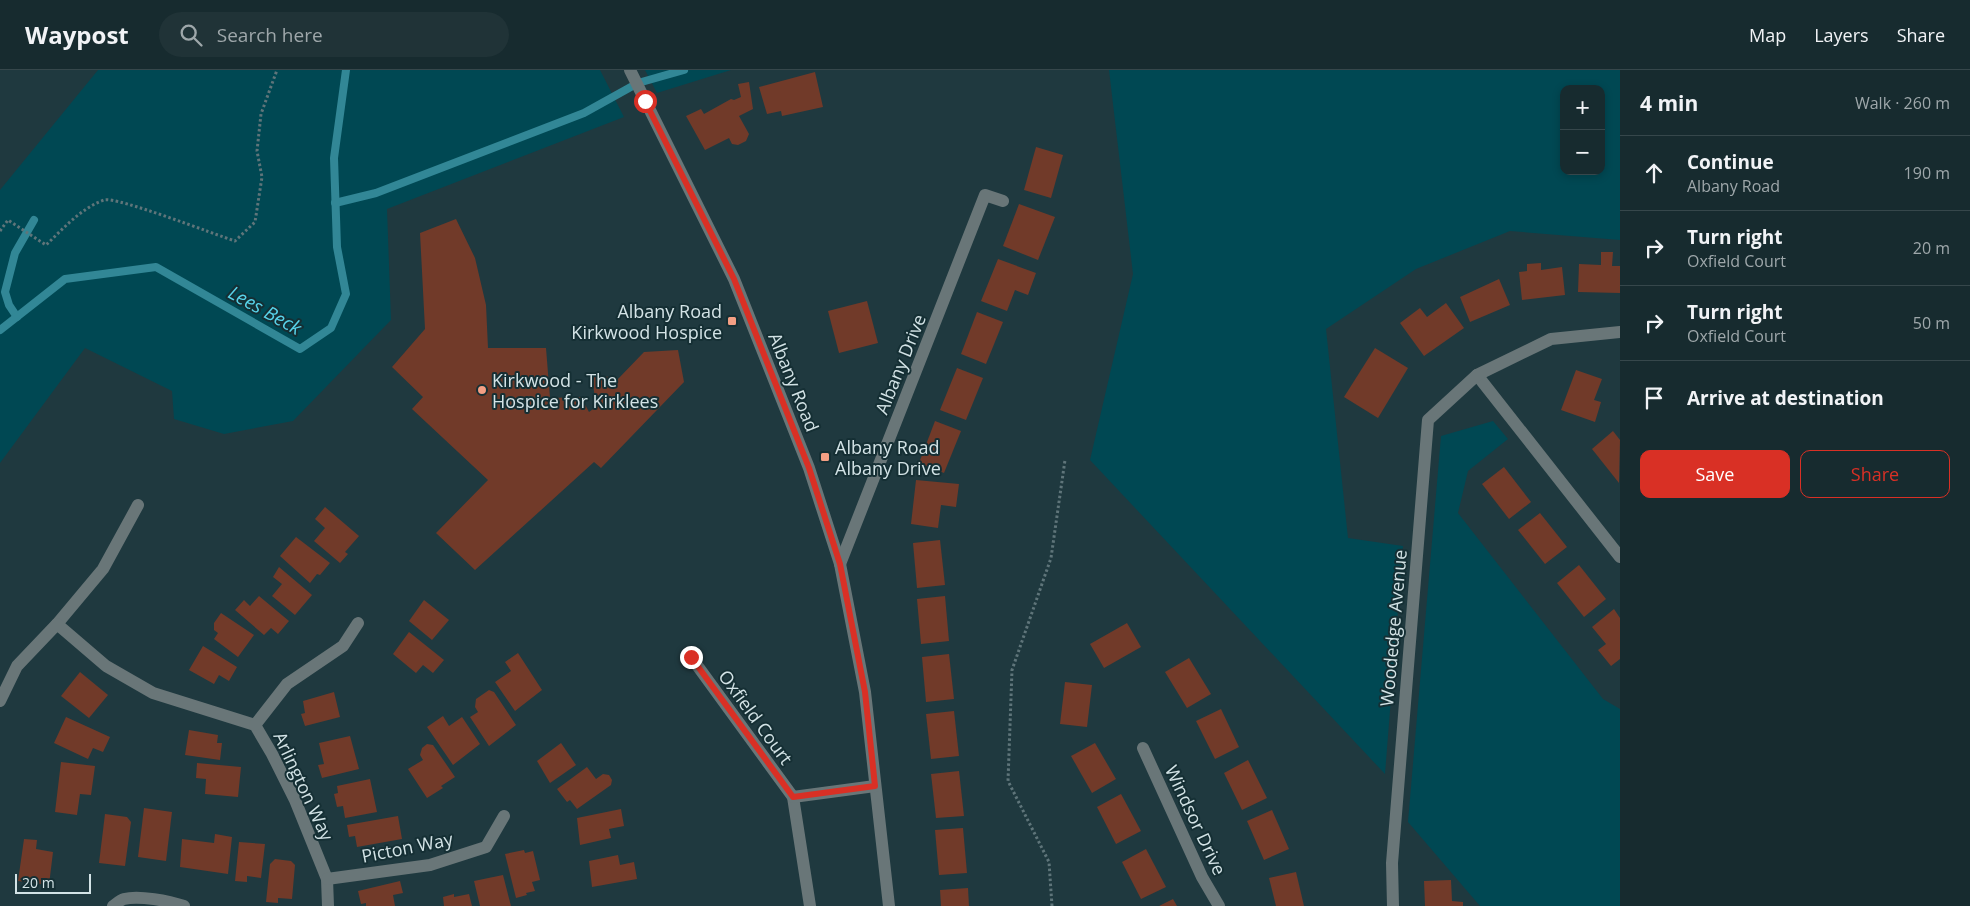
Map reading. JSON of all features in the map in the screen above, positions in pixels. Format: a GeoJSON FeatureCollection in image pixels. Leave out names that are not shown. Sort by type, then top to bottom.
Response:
{"type":"FeatureCollection","features":[{"type":"Feature","properties":{"kind":"street","name":"Albany Road"},"geometry":{"type":"LineString","coordinates":[[630,70],[734,279],[809,468],[840,564],[865,692],[889,906]]}},
{"type":"Feature","properties":{"kind":"street","name":"Albany Drive"},"geometry":{"type":"LineString","coordinates":[[840,564],[985,195],[1003,202]]}},
{"type":"Feature","properties":{"kind":"street","name":"Woodedge Avenue"},"geometry":{"type":"LineString","coordinates":[[1392,906],[1392,863],[1428,420],[1477,375],[1551,339],[1620,332]]}},
{"type":"Feature","properties":{"kind":"street"},"geometry":{"type":"LineString","coordinates":[[1477,375],[1620,557]]}},
{"type":"Feature","properties":{"kind":"street"},"geometry":{"type":"LineString","coordinates":[[0,701],[17,666],[57,624],[104,569],[138,505]]}},
{"type":"Feature","properties":{"kind":"street"},"geometry":{"type":"LineString","coordinates":[[255,725],[287,684],[343,646],[358,623]]}},
{"type":"Feature","properties":{"kind":"street","name":"Arlington Way"},"geometry":{"type":"LineString","coordinates":[[57,624],[106,666],[153,693],[255,725],[295,800],[327,879],[328,906]]}},
{"type":"Feature","properties":{"kind":"street","name":"Oxfield Court"},"geometry":{"type":"LineString","coordinates":[[691,657],[793,797],[810,906]]}},
{"type":"Feature","properties":{"kind":"street","name":"Windsor Drive"},"geometry":{"type":"LineString","coordinates":[[1143,748],[1202,877],[1219,906]]}},
{"type":"Feature","properties":{"kind":"street"},"geometry":{"type":"LineString","coordinates":[[793,797],[875,786]]}},
{"type":"Feature","properties":{"kind":"street","name":"Picton Way"},"geometry":{"type":"LineString","coordinates":[[327,879],[430,865],[486,848],[504,816]]}},
{"type":"Feature","properties":{"kind":"street"},"geometry":{"type":"LineString","coordinates":[[113,906],[123,899],[149,899],[183,906]]}},
{"type":"Feature","properties":{"kind":"path"},"geometry":{"type":"LineString","coordinates":[[0,231],[8,220],[46,244],[81,212],[105,199],[133,205],[235,241],[255,222],[262,177],[257,151],[261,114],[276,70]]}},
{"type":"Feature","properties":{"kind":"path"},"geometry":{"type":"LineString","coordinates":[[1052,906],[1048,862],[1008,781],[1012,670],[1051,558],[1065,460]]}},
{"type":"Feature","properties":{"kind":"shaded area"},"geometry":{"type":"Polygon","coordinates":[[[98,70],[600,70],[624,117],[387,209],[391,320],[293,421],[224,434],[174,419],[172,391],[85,348],[0,463],[0,190],[98,70]]]}},
{"type":"Feature","properties":{"kind":"shaded area"},"geometry":{"type":"Polygon","coordinates":[[[645,70],[731,70],[657,93],[645,70]]]}},
{"type":"Feature","properties":{"kind":"shaded area"},"geometry":{"type":"Polygon","coordinates":[[[1109,70],[1620,70],[1620,240],[1510,231],[1416,269],[1326,329],[1348,538],[1403,546],[1385,774],[1090,460],[1133,274],[1109,70]]]}},
{"type":"Feature","properties":{"kind":"shaded area"},"geometry":{"type":"Polygon","coordinates":[[[1493,421],[1508,439],[1468,471],[1458,513],[1603,699],[1620,709],[1620,906],[1480,906],[1408,822],[1441,436],[1493,421]]]}},
{"type":"Feature","properties":{"kind":"building"},"geometry":{"type":"Polygon","coordinates":[[[815,72],[823,107],[782,116],[781,111],[767,114],[759,87],[815,72]]]}},
{"type":"Feature","properties":{"kind":"building"},"geometry":{"type":"Polygon","coordinates":[[[749,82],[753,109],[739,116],[749,134],[746,141],[738,145],[732,144],[729,138],[705,150],[686,116],[701,109],[704,114],[731,99],[734,100],[741,97],[738,84],[749,82]]]}},
{"type":"Feature","properties":{"kind":"building"},"geometry":{"type":"Polygon","coordinates":[[[1036,147],[1063,155],[1051,198],[1024,190],[1036,147]]]}},
{"type":"Feature","properties":{"kind":"building"},"geometry":{"type":"Polygon","coordinates":[[[1019,204],[1055,217],[1038,260],[1003,246],[1019,204]]]}},
{"type":"Feature","properties":{"kind":"building","name":"Kirkwood - The Hospice for Kirklees"},"geometry":{"type":"Polygon","coordinates":[[[456,219],[475,258],[486,305],[488,348],[546,348],[550,398],[581,397],[589,412],[600,404],[595,399],[592,376],[613,377],[617,380],[644,352],[678,350],[684,382],[601,468],[594,462],[475,570],[436,533],[488,480],[412,409],[423,397],[392,367],[425,329],[420,233],[456,219]]]}},
{"type":"Feature","properties":{"kind":"building"},"geometry":{"type":"Polygon","coordinates":[[[1601,252],[1613,252],[1612,266],[1620,266],[1620,293],[1578,292],[1579,264],[1601,265],[1601,252]]]}},
{"type":"Feature","properties":{"kind":"building"},"geometry":{"type":"Polygon","coordinates":[[[998,259],[1036,273],[1028,295],[1015,290],[1007,311],[981,301],[998,259]]]}},
{"type":"Feature","properties":{"kind":"building"},"geometry":{"type":"Polygon","coordinates":[[[1541,263],[1541,270],[1562,267],[1565,295],[1522,300],[1519,272],[1527,271],[1527,264],[1541,263]]]}},
{"type":"Feature","properties":{"kind":"building"},"geometry":{"type":"Polygon","coordinates":[[[1499,279],[1510,305],[1470,322],[1460,297],[1499,279]]]}},
{"type":"Feature","properties":{"kind":"building"},"geometry":{"type":"Polygon","coordinates":[[[867,301],[878,343],[839,353],[828,311],[867,301]]]}},
{"type":"Feature","properties":{"kind":"building"},"geometry":{"type":"Polygon","coordinates":[[[1446,303],[1464,328],[1424,356],[1400,323],[1420,308],[1427,317],[1446,303]]]}},
{"type":"Feature","properties":{"kind":"building"},"geometry":{"type":"Polygon","coordinates":[[[977,312],[1003,322],[986,364],[961,354],[977,312]]]}},
{"type":"Feature","properties":{"kind":"building"},"geometry":{"type":"Polygon","coordinates":[[[1375,348],[1408,368],[1378,418],[1344,397],[1375,348]]]}},
{"type":"Feature","properties":{"kind":"building"},"geometry":{"type":"Polygon","coordinates":[[[957,368],[983,378],[966,420],[940,410],[957,368]]]}},
{"type":"Feature","properties":{"kind":"building"},"geometry":{"type":"Polygon","coordinates":[[[1576,370],[1602,379],[1594,400],[1601,402],[1595,422],[1561,410],[1576,370]]]}},
{"type":"Feature","properties":{"kind":"building"},"geometry":{"type":"Polygon","coordinates":[[[935,421],[961,431],[944,473],[919,463],[935,421]]]}},
{"type":"Feature","properties":{"kind":"building"},"geometry":{"type":"Polygon","coordinates":[[[1613,431],[1620,440],[1619,483],[1592,449],[1613,431]]]}},
{"type":"Feature","properties":{"kind":"building"},"geometry":{"type":"Polygon","coordinates":[[[1504,467],[1531,502],[1509,519],[1482,484],[1504,467]]]}},
{"type":"Feature","properties":{"kind":"building"},"geometry":{"type":"Polygon","coordinates":[[[916,480],[959,484],[956,507],[941,505],[938,528],[911,524],[916,480]]]}},
{"type":"Feature","properties":{"kind":"building"},"geometry":{"type":"Polygon","coordinates":[[[325,507],[359,536],[345,552],[348,554],[340,563],[314,541],[325,528],[315,519],[325,507]]]}},
{"type":"Feature","properties":{"kind":"building"},"geometry":{"type":"Polygon","coordinates":[[[1540,513],[1567,547],[1545,564],[1518,530],[1540,513]]]}},
{"type":"Feature","properties":{"kind":"building"},"geometry":{"type":"Polygon","coordinates":[[[296,537],[330,563],[310,583],[280,556],[296,537]]]}},
{"type":"Feature","properties":{"kind":"building"},"geometry":{"type":"Polygon","coordinates":[[[940,540],[945,585],[917,588],[913,543],[940,540]]]}},
{"type":"Feature","properties":{"kind":"building"},"geometry":{"type":"Polygon","coordinates":[[[1579,565],[1606,599],[1584,617],[1557,583],[1579,565]]]}},
{"type":"Feature","properties":{"kind":"building"},"geometry":{"type":"Polygon","coordinates":[[[279,567],[312,595],[295,615],[272,596],[282,584],[273,577],[279,567]]]}},
{"type":"Feature","properties":{"kind":"building"},"geometry":{"type":"Polygon","coordinates":[[[259,596],[289,621],[278,634],[271,628],[264,635],[235,610],[244,600],[250,606],[259,596]]]}},
{"type":"Feature","properties":{"kind":"building"},"geometry":{"type":"Polygon","coordinates":[[[945,596],[949,641],[921,644],[917,599],[945,596]]]}},
{"type":"Feature","properties":{"kind":"building"},"geometry":{"type":"Polygon","coordinates":[[[424,600],[449,620],[432,640],[409,621],[424,600]]]}},
{"type":"Feature","properties":{"kind":"building"},"geometry":{"type":"Polygon","coordinates":[[[1614,609],[1620,618],[1620,659],[1611,666],[1598,650],[1606,644],[1592,627],[1614,609]]]}},
{"type":"Feature","properties":{"kind":"building"},"geometry":{"type":"Polygon","coordinates":[[[221,613],[254,635],[238,657],[214,639],[218,633],[214,630],[214,623],[221,613]]]}},
{"type":"Feature","properties":{"kind":"building"},"geometry":{"type":"Polygon","coordinates":[[[1127,623],[1141,647],[1104,668],[1090,644],[1127,623]]]}},
{"type":"Feature","properties":{"kind":"building"},"geometry":{"type":"Polygon","coordinates":[[[409,632],[444,660],[433,673],[423,665],[416,673],[393,654],[409,632]]]}},
{"type":"Feature","properties":{"kind":"building"},"geometry":{"type":"Polygon","coordinates":[[[203,646],[237,667],[229,681],[219,675],[214,684],[189,670],[203,646]]]}},
{"type":"Feature","properties":{"kind":"building"},"geometry":{"type":"Polygon","coordinates":[[[518,653],[542,690],[515,711],[495,682],[511,671],[505,662],[518,653]]]}},
{"type":"Feature","properties":{"kind":"building"},"geometry":{"type":"Polygon","coordinates":[[[949,654],[954,699],[926,702],[922,657],[949,654]]]}},
{"type":"Feature","properties":{"kind":"building"},"geometry":{"type":"Polygon","coordinates":[[[1189,658],[1211,694],[1187,708],[1165,672],[1189,658]]]}},
{"type":"Feature","properties":{"kind":"building"},"geometry":{"type":"Polygon","coordinates":[[[80,672],[108,695],[89,718],[61,696],[80,672]]]}},
{"type":"Feature","properties":{"kind":"building"},"geometry":{"type":"Polygon","coordinates":[[[1065,682],[1092,685],[1087,727],[1060,724],[1065,682]]]}},
{"type":"Feature","properties":{"kind":"building"},"geometry":{"type":"Polygon","coordinates":[[[489,690],[494,692],[516,725],[489,746],[470,717],[478,712],[475,707],[476,699],[489,690]]]}},
{"type":"Feature","properties":{"kind":"building"},"geometry":{"type":"Polygon","coordinates":[[[334,692],[340,717],[305,726],[301,714],[305,713],[303,701],[334,692]]]}},
{"type":"Feature","properties":{"kind":"building"},"geometry":{"type":"Polygon","coordinates":[[[1221,709],[1239,747],[1215,759],[1196,721],[1221,709]]]}},
{"type":"Feature","properties":{"kind":"building"},"geometry":{"type":"Polygon","coordinates":[[[954,711],[959,756],[931,759],[926,714],[954,711]]]}},
{"type":"Feature","properties":{"kind":"building"},"geometry":{"type":"Polygon","coordinates":[[[443,716],[449,726],[462,717],[480,744],[453,765],[427,727],[443,716]]]}},
{"type":"Feature","properties":{"kind":"building"},"geometry":{"type":"Polygon","coordinates":[[[66,717],[110,737],[103,752],[93,748],[88,759],[54,743],[66,717]]]}},
{"type":"Feature","properties":{"kind":"building"},"geometry":{"type":"Polygon","coordinates":[[[189,730],[218,735],[217,743],[222,743],[220,760],[185,755],[189,730]]]}},
{"type":"Feature","properties":{"kind":"building"},"geometry":{"type":"Polygon","coordinates":[[[350,736],[359,769],[322,778],[318,765],[324,764],[319,743],[350,736]]]}},
{"type":"Feature","properties":{"kind":"building"},"geometry":{"type":"Polygon","coordinates":[[[561,743],[576,765],[550,783],[537,761],[561,743]]]}},
{"type":"Feature","properties":{"kind":"building"},"geometry":{"type":"Polygon","coordinates":[[[1095,743],[1116,779],[1092,793],[1071,756],[1095,743]]]}},
{"type":"Feature","properties":{"kind":"building"},"geometry":{"type":"Polygon","coordinates":[[[427,744],[433,745],[455,777],[441,786],[443,788],[427,798],[408,769],[423,760],[420,755],[422,748],[427,744]]]}},
{"type":"Feature","properties":{"kind":"building"},"geometry":{"type":"Polygon","coordinates":[[[1248,760],[1267,798],[1242,810],[1224,773],[1248,760]]]}},
{"type":"Feature","properties":{"kind":"building"},"geometry":{"type":"Polygon","coordinates":[[[61,762],[95,766],[91,795],[80,794],[77,815],[55,812],[61,762]]]}},
{"type":"Feature","properties":{"kind":"building"},"geometry":{"type":"Polygon","coordinates":[[[197,763],[241,767],[238,797],[205,794],[206,779],[196,778],[197,763]]]}},
{"type":"Feature","properties":{"kind":"building"},"geometry":{"type":"Polygon","coordinates":[[[587,767],[596,779],[603,774],[609,775],[612,780],[611,785],[577,809],[570,800],[567,802],[557,789],[587,767]]]}},
{"type":"Feature","properties":{"kind":"building"},"geometry":{"type":"Polygon","coordinates":[[[959,771],[964,816],[936,818],[931,774],[959,771]]]}},
{"type":"Feature","properties":{"kind":"building"},"geometry":{"type":"Polygon","coordinates":[[[370,779],[377,812],[345,818],[343,806],[337,807],[334,794],[338,793],[337,786],[370,779]]]}},
{"type":"Feature","properties":{"kind":"building"},"geometry":{"type":"Polygon","coordinates":[[[1121,794],[1141,831],[1116,844],[1097,807],[1121,794]]]}},
{"type":"Feature","properties":{"kind":"building"},"geometry":{"type":"Polygon","coordinates":[[[144,808],[172,812],[166,861],[138,857],[144,808]]]}},
{"type":"Feature","properties":{"kind":"building"},"geometry":{"type":"Polygon","coordinates":[[[621,809],[624,826],[609,829],[611,838],[580,845],[577,818],[621,809]]]}},
{"type":"Feature","properties":{"kind":"building"},"geometry":{"type":"Polygon","coordinates":[[[1272,810],[1289,849],[1264,860],[1247,821],[1272,810]]]}},
{"type":"Feature","properties":{"kind":"building"},"geometry":{"type":"Polygon","coordinates":[[[105,814],[127,817],[131,822],[125,866],[99,863],[105,814]]]}},
{"type":"Feature","properties":{"kind":"building"},"geometry":{"type":"Polygon","coordinates":[[[398,816],[402,839],[357,847],[355,836],[349,837],[347,825],[398,816]]]}},
{"type":"Feature","properties":{"kind":"building"},"geometry":{"type":"Polygon","coordinates":[[[963,828],[967,873],[939,875],[935,830],[963,828]]]}},
{"type":"Feature","properties":{"kind":"building"},"geometry":{"type":"Polygon","coordinates":[[[215,834],[232,837],[228,874],[180,867],[182,839],[214,843],[215,834]]]}},
{"type":"Feature","properties":{"kind":"building"},"geometry":{"type":"Polygon","coordinates":[[[24,839],[37,840],[36,849],[53,852],[49,885],[18,881],[24,839]]]}},
{"type":"Feature","properties":{"kind":"building"},"geometry":{"type":"Polygon","coordinates":[[[239,842],[265,844],[261,878],[247,876],[247,882],[235,881],[239,842]]]}},
{"type":"Feature","properties":{"kind":"building"},"geometry":{"type":"Polygon","coordinates":[[[1146,849],[1166,887],[1141,899],[1122,862],[1146,849]]]}},
{"type":"Feature","properties":{"kind":"building"},"geometry":{"type":"Polygon","coordinates":[[[524,850],[525,853],[533,851],[540,880],[532,882],[535,891],[516,898],[505,854],[524,850]]]}},
{"type":"Feature","properties":{"kind":"building"},"geometry":{"type":"Polygon","coordinates":[[[618,855],[620,865],[634,862],[637,879],[592,887],[589,861],[618,855]]]}},
{"type":"Feature","properties":{"kind":"building"},"geometry":{"type":"Polygon","coordinates":[[[275,859],[291,861],[295,865],[292,899],[278,898],[278,903],[266,902],[270,864],[275,859]]]}},
{"type":"Feature","properties":{"kind":"building"},"geometry":{"type":"Polygon","coordinates":[[[1296,872],[1304,906],[1276,906],[1269,878],[1296,872]]]}},
{"type":"Feature","properties":{"kind":"building"},"geometry":{"type":"Polygon","coordinates":[[[503,875],[511,906],[480,906],[474,881],[503,875]]]}},
{"type":"Feature","properties":{"kind":"building"},"geometry":{"type":"Polygon","coordinates":[[[1451,880],[1452,901],[1463,902],[1463,906],[1425,906],[1424,881],[1451,880]]]}},
{"type":"Feature","properties":{"kind":"building"},"geometry":{"type":"Polygon","coordinates":[[[400,881],[403,893],[393,895],[395,906],[366,906],[366,903],[361,904],[358,891],[400,881]]]}},
{"type":"Feature","properties":{"kind":"building"},"geometry":{"type":"Polygon","coordinates":[[[968,888],[969,906],[941,906],[940,890],[968,888]]]}},
{"type":"Feature","properties":{"kind":"building"},"geometry":{"type":"Polygon","coordinates":[[[454,894],[454,897],[469,894],[472,906],[444,906],[443,897],[454,894]]]}},
{"type":"Feature","properties":{"kind":"building"},"geometry":{"type":"Polygon","coordinates":[[[1173,899],[1177,906],[1159,906],[1173,899]]]}},
{"type":"Feature","properties":{"kind":"waterway","name":"Lees Beck"},"geometry":{"type":"LineString","coordinates":[[0,330],[65,279],[156,267],[300,349],[331,328],[346,294],[337,247],[334,158],[346,70]]}},
{"type":"Feature","properties":{"kind":"waterway"},"geometry":{"type":"LineString","coordinates":[[335,203],[376,193],[584,113],[638,83],[684,70]]}},
{"type":"Feature","properties":{"kind":"waterway"},"geometry":{"type":"LineString","coordinates":[[17,317],[9,305],[5,292],[15,253],[34,220]]}},
{"type":"Feature","properties":{"kind":"place","name":"Albany Road Kirkwood Hospice"},"geometry":{"type":"Point","coordinates":[732,321]}},
{"type":"Feature","properties":{"kind":"place","name":"Kirkwood - The Hospice for Kirklees"},"geometry":{"type":"Point","coordinates":[482,390]}},
{"type":"Feature","properties":{"kind":"place","name":"Albany Road Albany Drive"},"geometry":{"type":"Point","coordinates":[825,457]}},
{"type":"Feature","properties":{"kind":"route"},"geometry":{"type":"LineString","coordinates":[[645,101],[734,279],[809,468],[840,564],[865,692],[875,786],[793,797],[691,657]]}}]}
